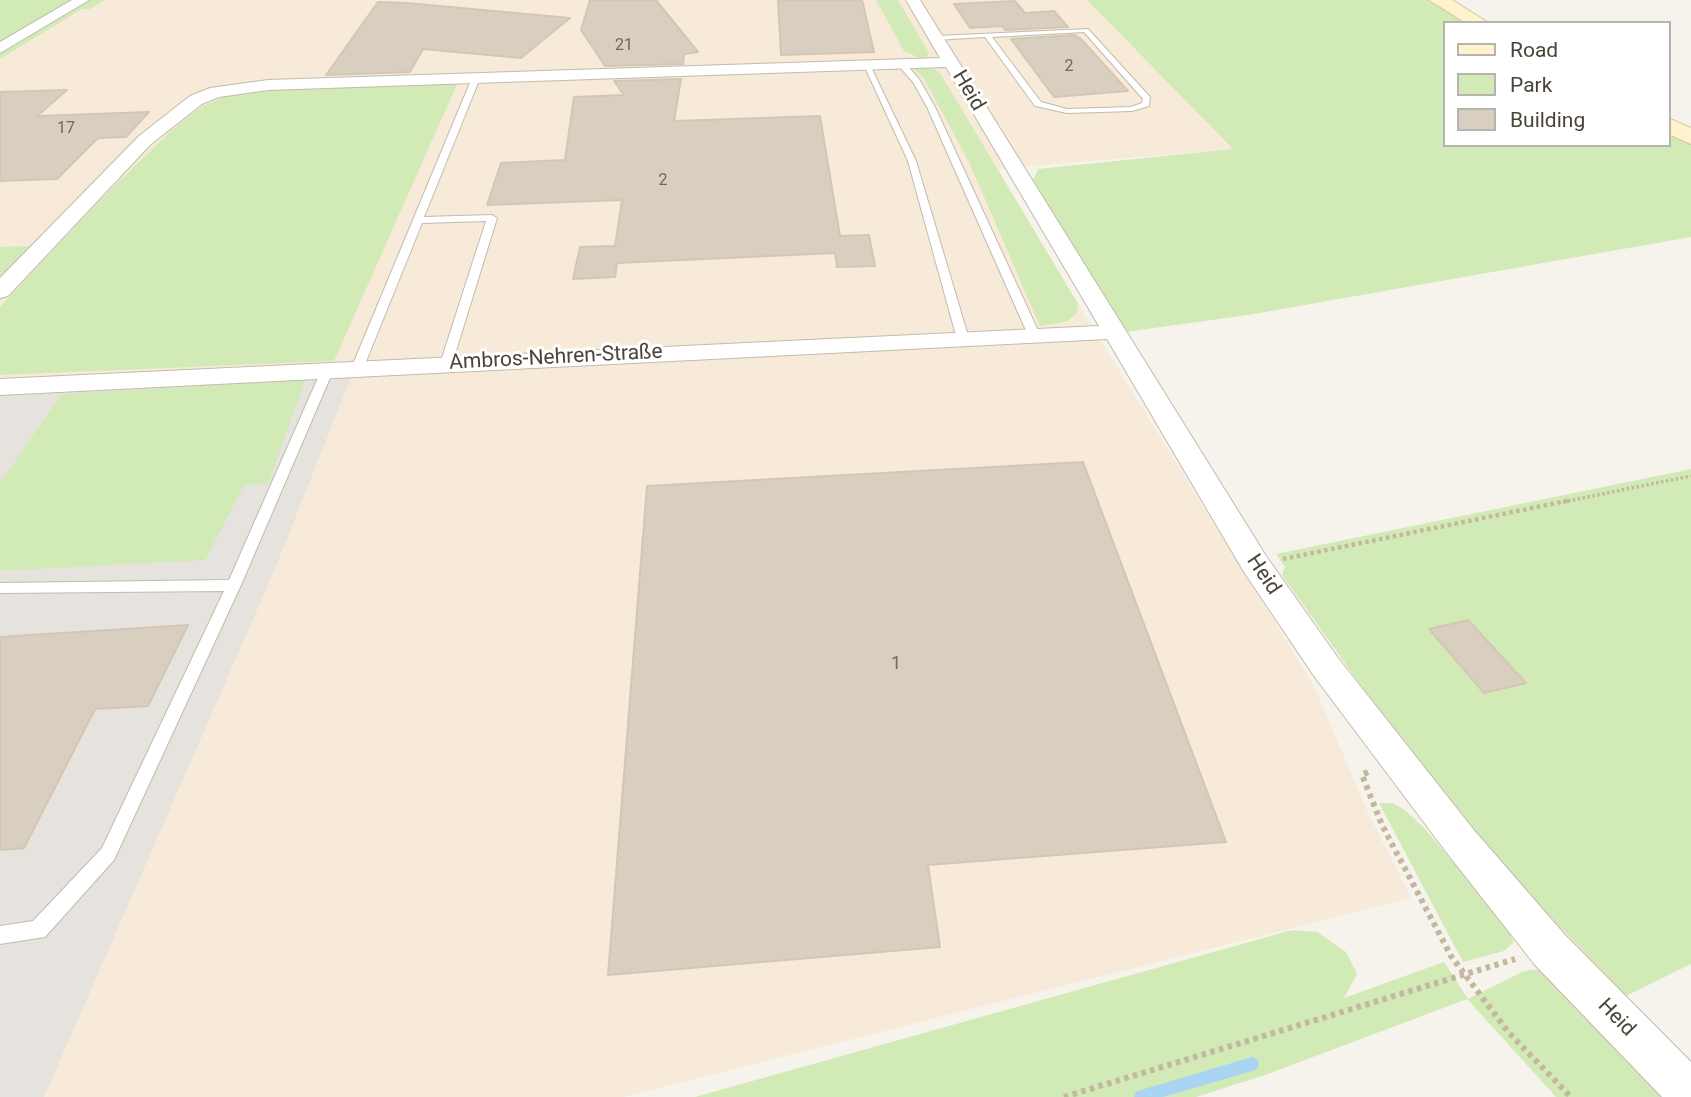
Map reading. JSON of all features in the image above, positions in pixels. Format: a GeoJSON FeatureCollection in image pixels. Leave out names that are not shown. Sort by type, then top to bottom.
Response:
{"type":"FeatureCollection","features":[{"type":"Feature","properties":{"kind":"main road"},"geometry":{"type":"LineString","coordinates":[[1438,0],[1476,21]]}},
{"type":"Feature","properties":{"kind":"main road"},"geometry":{"type":"LineString","coordinates":[[1670,126],[1691,137]]}},
{"type":"Feature","properties":{"kind":"street"},"geometry":{"type":"LineString","coordinates":[[0,48],[82,0]]}},
{"type":"Feature","properties":{"kind":"street","name":"Heid"},"geometry":{"type":"LineString","coordinates":[[913,0],[1255,565],[1326,667],[1396,760],[1550,950],[1691,1094]]}},
{"type":"Feature","properties":{"kind":"street"},"geometry":{"type":"LineString","coordinates":[[0,291],[145,140],[196,100],[239,87],[901,64],[943,50]]}},
{"type":"Feature","properties":{"kind":"street","name":"Ambros-Nehren-Straße"},"geometry":{"type":"LineString","coordinates":[[0,387],[1112,332]]}},
{"type":"Feature","properties":{"kind":"lane"},"geometry":{"type":"LineString","coordinates":[[943,50],[988,36],[1086,30],[1147,99],[1146,104],[1132,108],[1067,111],[1038,104],[988,36]]}},
{"type":"Feature","properties":{"kind":"lane"},"geometry":{"type":"LineString","coordinates":[[901,64],[916,81],[932,107],[1034,335]]}},
{"type":"Feature","properties":{"kind":"lane"},"geometry":{"type":"LineString","coordinates":[[866,65],[912,161],[963,339]]}},
{"type":"Feature","properties":{"kind":"lane"},"geometry":{"type":"LineString","coordinates":[[357,369],[476,78]]}},
{"type":"Feature","properties":{"kind":"lane"},"geometry":{"type":"LineString","coordinates":[[419,220],[492,218],[446,364]]}},
{"type":"Feature","properties":{"kind":"lane"},"geometry":{"type":"LineString","coordinates":[[0,935],[38,930],[108,854],[234,585],[327,371]]}},
{"type":"Feature","properties":{"kind":"lane"},"geometry":{"type":"LineString","coordinates":[[0,588],[234,585]]}},
{"type":"Feature","properties":{"kind":"path"},"geometry":{"type":"LineString","coordinates":[[1255,565],[1691,476]]}},
{"type":"Feature","properties":{"kind":"path"},"geometry":{"type":"LineString","coordinates":[[1396,760],[1362,775],[1382,825],[1451,956],[1509,1033],[1571,1097]]}},
{"type":"Feature","properties":{"kind":"path"},"geometry":{"type":"LineString","coordinates":[[1064,1097],[1464,973],[1550,950]]}},
{"type":"Feature","properties":{"kind":"shaded area"},"geometry":{"type":"Polygon","coordinates":[[[96,0],[1087,0],[1234,149],[998,169],[1078,304],[1314,686],[1368,813],[1411,898],[623,1097],[0,1097],[0,59],[96,0]]]}},
{"type":"Feature","properties":{"kind":"shaded area"},"geometry":{"type":"Polygon","coordinates":[[[352,375],[274,571],[44,1097],[0,1097],[0,394],[352,375]]]}},
{"type":"Feature","properties":{"kind":"green space"},"geometry":{"type":"Polygon","coordinates":[[[0,0],[105,0],[90,9],[82,9],[0,59],[0,0]]]}},
{"type":"Feature","properties":{"kind":"green space"},"geometry":{"type":"Polygon","coordinates":[[[876,0],[898,0],[929,53],[927,57],[920,58],[904,51],[876,0]]]}},
{"type":"Feature","properties":{"kind":"green space"},"geometry":{"type":"Polygon","coordinates":[[[1087,0],[1429,0],[1467,21],[1442,21],[1442,147],[1670,147],[1670,133],[1691,144],[1691,237],[1248,315],[1125,332],[1033,180],[1038,169],[1233,149],[1087,0]]]}},
{"type":"Feature","properties":{"kind":"green space"},"geometry":{"type":"Polygon","coordinates":[[[912,68],[934,69],[940,73],[1078,304],[1077,313],[1066,322],[1040,326],[969,162],[923,77],[912,68]]]}},
{"type":"Feature","properties":{"kind":"green space"},"geometry":{"type":"Polygon","coordinates":[[[457,84],[334,361],[0,375],[0,307],[109,191],[173,129],[201,107],[234,93],[252,91],[457,84]]]}},
{"type":"Feature","properties":{"kind":"green space"},"geometry":{"type":"Polygon","coordinates":[[[31,246],[0,278],[0,247],[31,246]]]}},
{"type":"Feature","properties":{"kind":"green space"},"geometry":{"type":"Polygon","coordinates":[[[305,380],[268,484],[244,485],[205,560],[0,571],[0,483],[62,394],[305,380]]]}},
{"type":"Feature","properties":{"kind":"green space"},"geometry":{"type":"Polygon","coordinates":[[[1691,469],[1691,964],[1626,996],[1515,880],[1387,722],[1282,575],[1285,567],[1276,554],[1691,469]]]}},
{"type":"Feature","properties":{"kind":"green space"},"geometry":{"type":"Polygon","coordinates":[[[1379,803],[1393,803],[1426,830],[1511,931],[1513,943],[1504,951],[1463,962],[1379,803]]]}},
{"type":"Feature","properties":{"kind":"green space"},"geometry":{"type":"Polygon","coordinates":[[[1292,930],[1317,932],[1346,952],[1357,974],[1344,998],[1444,962],[1468,999],[1524,971],[1541,969],[1669,1097],[1556,1097],[1467,999],[1265,1075],[1196,1097],[695,1097],[1292,930]]]}},
{"type":"Feature","properties":{"kind":"building"},"geometry":{"type":"Polygon","coordinates":[[[590,0],[656,0],[698,52],[684,54],[683,64],[605,66],[581,30],[590,0]]]}},
{"type":"Feature","properties":{"kind":"building"},"geometry":{"type":"Polygon","coordinates":[[[778,0],[862,0],[874,52],[781,55],[778,0]]]}},
{"type":"Feature","properties":{"kind":"building"},"geometry":{"type":"Polygon","coordinates":[[[1015,1],[1025,13],[1054,11],[1068,27],[1005,30],[1002,26],[970,28],[954,4],[1015,1]]]}},
{"type":"Feature","properties":{"kind":"building"},"geometry":{"type":"Polygon","coordinates":[[[378,2],[570,18],[521,58],[423,49],[410,72],[326,75],[378,2]]]}},
{"type":"Feature","properties":{"kind":"building"},"geometry":{"type":"Polygon","coordinates":[[[1075,35],[1128,91],[1054,97],[1011,39],[1075,35]]]}},
{"type":"Feature","properties":{"kind":"building"},"geometry":{"type":"Polygon","coordinates":[[[681,79],[674,121],[820,116],[840,236],[869,235],[875,266],[837,267],[835,253],[617,263],[615,277],[573,279],[580,247],[615,246],[622,200],[487,205],[501,163],[565,160],[574,97],[624,95],[614,81],[681,79]]]}},
{"type":"Feature","properties":{"kind":"building"},"geometry":{"type":"Polygon","coordinates":[[[67,90],[37,116],[149,112],[126,137],[98,138],[57,179],[0,181],[0,92],[67,90]]]}},
{"type":"Feature","properties":{"kind":"building"},"geometry":{"type":"Polygon","coordinates":[[[1083,462],[1226,842],[928,865],[940,947],[608,975],[647,486],[1083,462]]]}},
{"type":"Feature","properties":{"kind":"building"},"geometry":{"type":"Polygon","coordinates":[[[1468,620],[1526,683],[1484,693],[1429,629],[1468,620]]]}},
{"type":"Feature","properties":{"kind":"building"},"geometry":{"type":"Polygon","coordinates":[[[188,625],[148,706],[95,709],[24,848],[0,850],[0,637],[188,625]]]}},
{"type":"Feature","properties":{"kind":"waterway"},"geometry":{"type":"LineString","coordinates":[[1141,1097],[1252,1064]]}}]}
